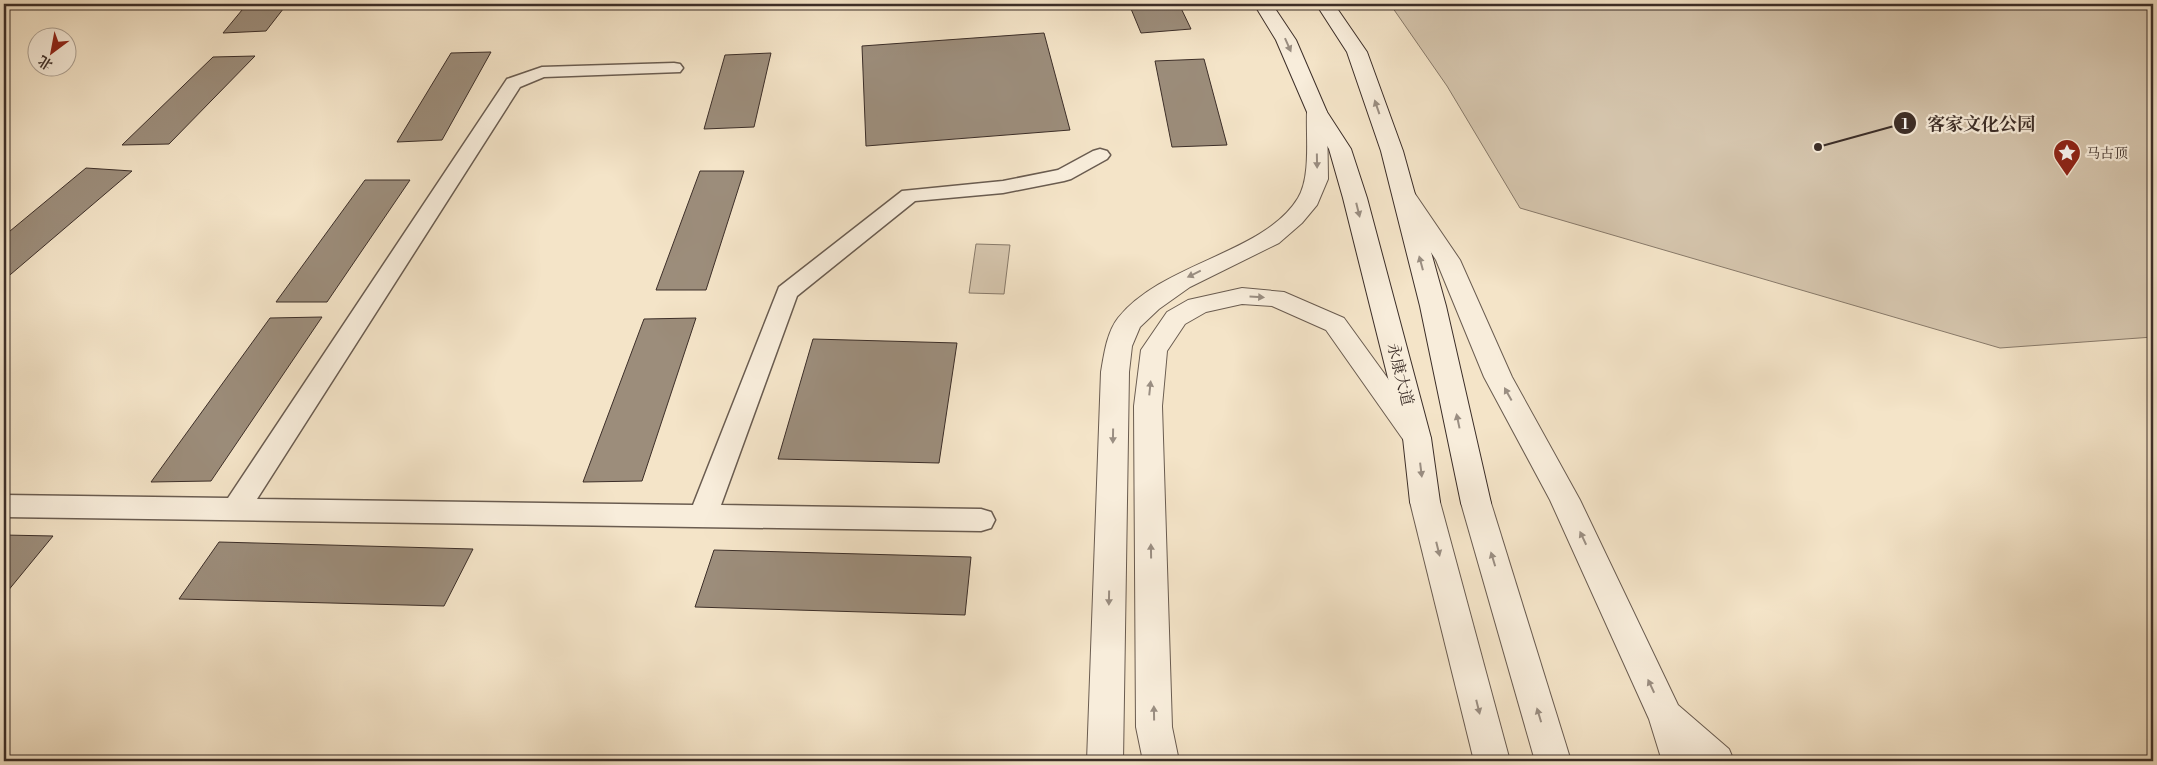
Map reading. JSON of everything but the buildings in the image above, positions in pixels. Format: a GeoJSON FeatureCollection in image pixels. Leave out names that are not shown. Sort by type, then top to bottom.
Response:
{"type":"FeatureCollection","features":[{"type":"Feature","properties":{"kind":"street","name":"永康大道"},"geometry":{"type":"LineString","coordinates":[[1263,4],[1286,40],[1317,112],[1340,149],[1355,198],[1417,438],[1425,502],[1492,761]]}},
{"type":"Feature","properties":{"kind":"street"},"geometry":{"type":"LineString","coordinates":[[1326,4],[1357,52],[1392,151],[1433,306],[1476,503],[1553,761]]}},
{"type":"Feature","properties":{"kind":"street"},"geometry":{"type":"LineString","coordinates":[[236,509],[513,83],[542,72],[674,68]]}},
{"type":"Feature","properties":{"kind":"street"},"geometry":{"type":"LineString","coordinates":[[1105,761],[1114,372],[1119,346],[1128,323],[1150,302],[1181,280],[1271,238],[1294,218],[1309,200],[1318,179],[1317,112]]}},
{"type":"Feature","properties":{"kind":"street"},"geometry":{"type":"LineString","coordinates":[[703,516],[787,292],[908,195],[1003,187],[1064,175],[1100,155]]}},
{"type":"Feature","properties":{"kind":"street"},"geometry":{"type":"LineString","coordinates":[[1403,193],[1448,260],[1498,377],[1565,500],[1665,716],[1680,761]]}},
{"type":"Feature","properties":{"kind":"street"},"geometry":{"type":"LineString","coordinates":[[1161,761],[1154,726],[1148,406],[1154,350],[1176,318],[1197,306],[1242,296],[1275,298],[1335,324],[1417,438]]}},
{"type":"Feature","properties":{"kind":"street"},"geometry":{"type":"LineString","coordinates":[[4,506],[981,520]]}},
{"type":"Feature","properties":{"kind":"street"},"geometry":{"type":"LineString","coordinates":[[1665,716],[1716,761]]}},
{"type":"Feature","properties":{"kind":"shaded area"},"geometry":{"type":"Polygon","coordinates":[[[1390,4],[2153,4],[2153,337],[2000,348],[1520,208],[1447,86],[1390,4]]]}},
{"type":"Feature","properties":{"kind":"shaded area"},"geometry":{"type":"Polygon","coordinates":[[[976,244],[1010,245],[1004,294],[969,293],[976,244]]]}},
{"type":"Feature","properties":{"kind":"place","name":"客家文化公园"},"geometry":{"type":"Point","coordinates":[1818,147]}},
{"type":"Feature","properties":{"kind":"place","name":"马古顶"},"geometry":{"type":"Point","coordinates":[2067,177]}}]}
